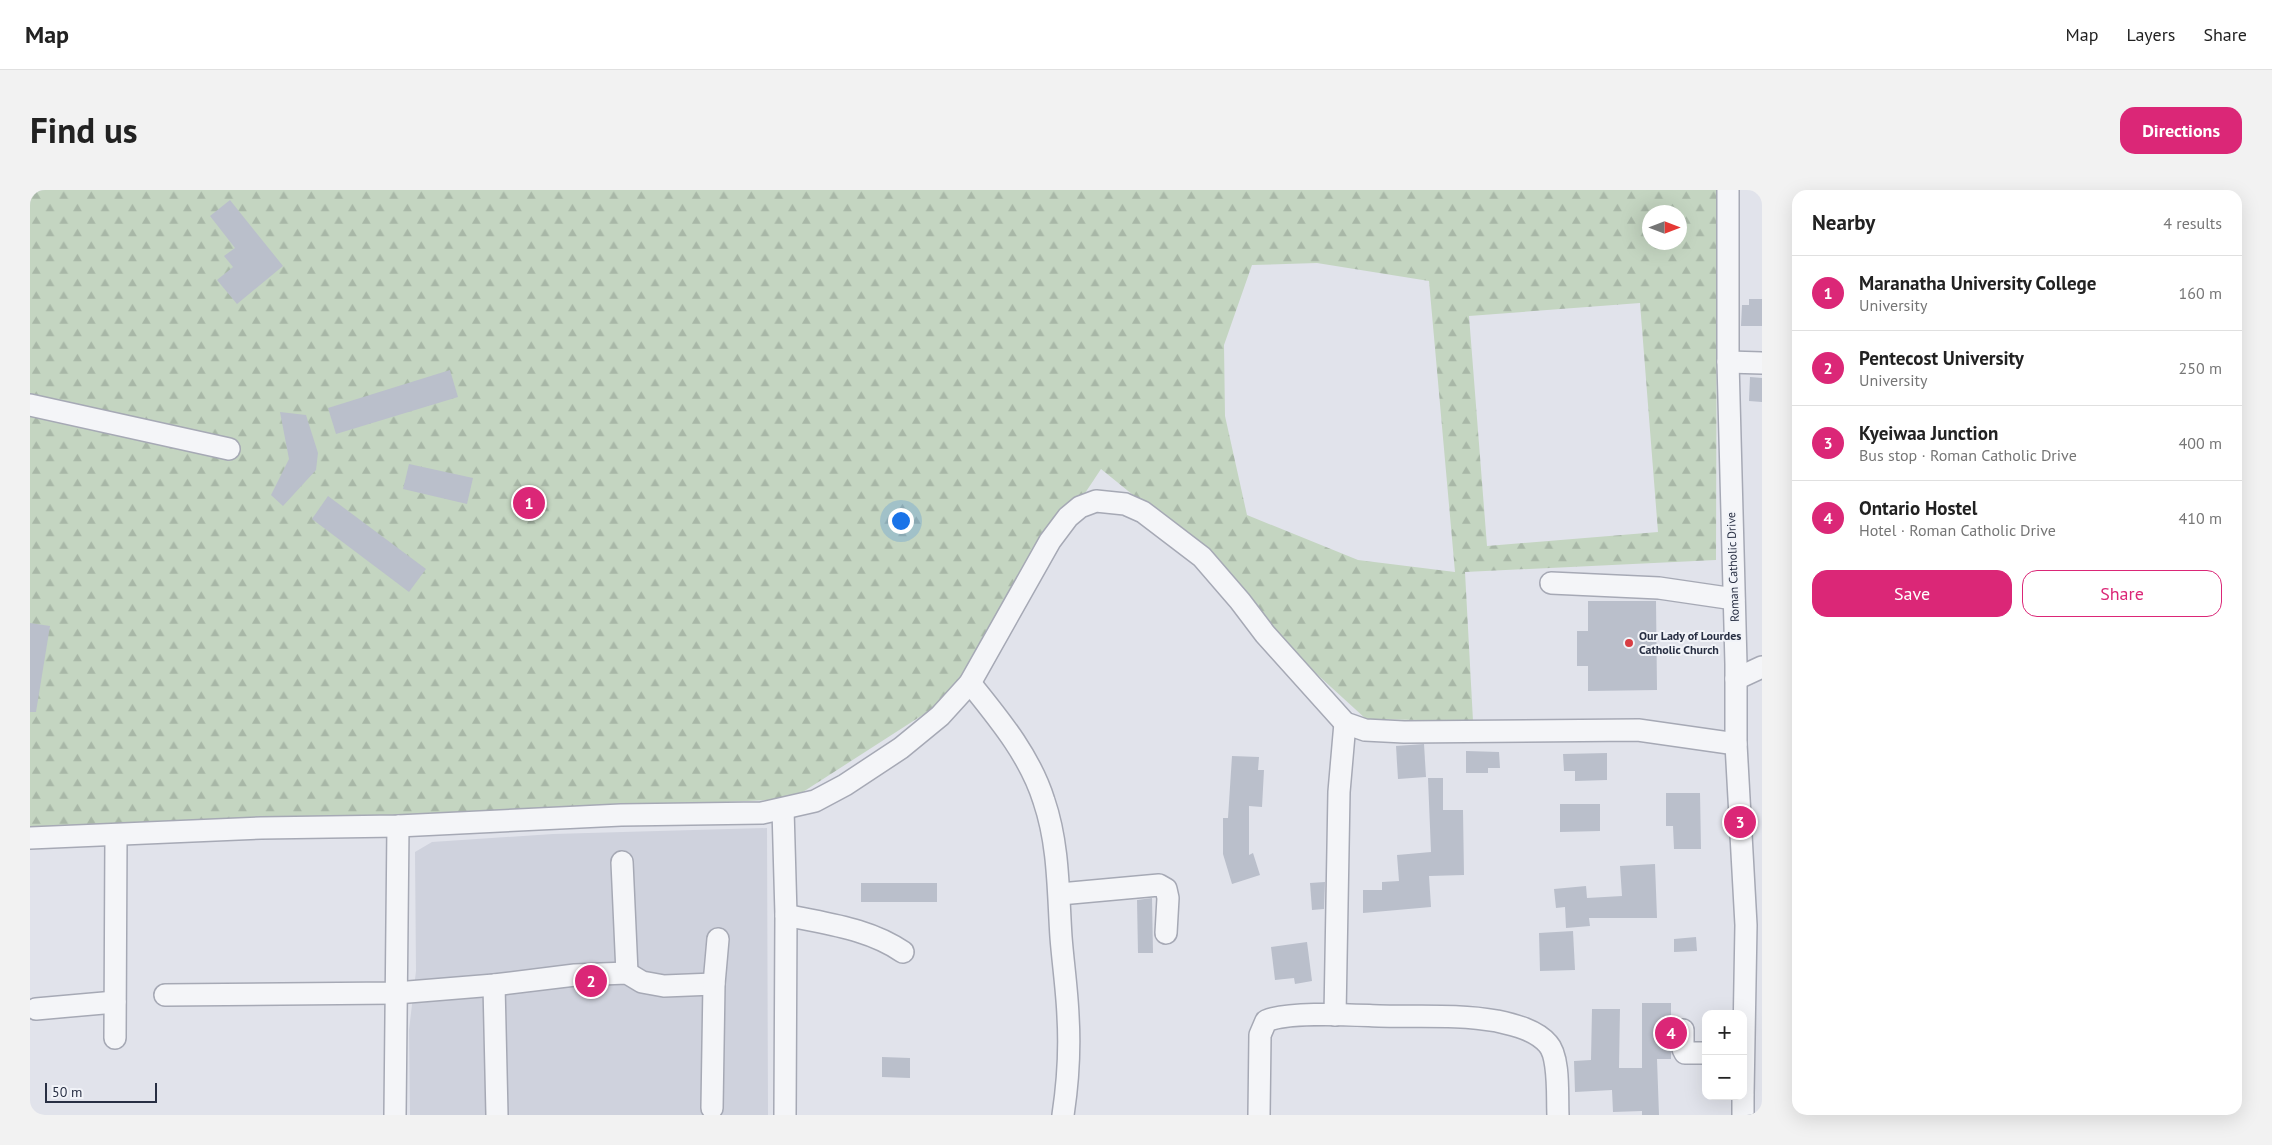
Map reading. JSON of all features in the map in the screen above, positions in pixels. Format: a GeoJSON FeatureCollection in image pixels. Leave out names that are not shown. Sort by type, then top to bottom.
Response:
{"type":"FeatureCollection","features":[{"type":"Feature","properties":{"kind":"street","name":"Roman Catholic Drive"},"geometry":{"type":"LineString","coordinates":[[1728,190],[1728,362],[1736,744],[1746,925],[1745,1010]]}},
{"type":"Feature","properties":{"kind":"street"},"geometry":{"type":"LineString","coordinates":[[1728,362],[1762,363]]}},
{"type":"Feature","properties":{"kind":"street"},"geometry":{"type":"LineString","coordinates":[[30,405],[229,449]]}},
{"type":"Feature","properties":{"kind":"street"},"geometry":{"type":"LineString","coordinates":[[30,838],[260,828],[398,826],[621,815],[762,813],[815,801],[845,785],[893,753],[940,716],[970,683],[1050,541],[1068,517],[1080,507],[1096,501],[1111,501],[1125,504],[1143,512],[1202,557],[1240,601],[1264,634],[1345,723],[1365,730],[1404,732],[1638,730],[1736,744]]}},
{"type":"Feature","properties":{"kind":"street"},"geometry":{"type":"LineString","coordinates":[[1551,583],[1659,588],[1734,599]]}},
{"type":"Feature","properties":{"kind":"street"},"geometry":{"type":"LineString","coordinates":[[1736,679],[1762,667]]}},
{"type":"Feature","properties":{"kind":"street"},"geometry":{"type":"LineString","coordinates":[[970,683],[996,714],[1027,760],[1044,801],[1055,850],[1069,1018],[1069,1060],[1063,1115]]}},
{"type":"Feature","properties":{"kind":"street"},"geometry":{"type":"LineString","coordinates":[[1335,1015],[1339,792],[1345,723]]}},
{"type":"Feature","properties":{"kind":"street"},"geometry":{"type":"LineString","coordinates":[[782,809],[786,915],[785,1115]]}},
{"type":"Feature","properties":{"kind":"street"},"geometry":{"type":"LineString","coordinates":[[394,1115],[398,826]]}},
{"type":"Feature","properties":{"kind":"street"},"geometry":{"type":"LineString","coordinates":[[115,1038],[116,835]]}},
{"type":"Feature","properties":{"kind":"street"},"geometry":{"type":"LineString","coordinates":[[622,862],[627,972]]}},
{"type":"Feature","properties":{"kind":"street"},"geometry":{"type":"LineString","coordinates":[[1060,894],[1159,885],[1166,889],[1168,898],[1166,933]]}},
{"type":"Feature","properties":{"kind":"street"},"geometry":{"type":"LineString","coordinates":[[786,915],[872,934],[886,940],[902,952]]}},
{"type":"Feature","properties":{"kind":"street"},"geometry":{"type":"LineString","coordinates":[[712,1108],[714,984],[718,939]]}},
{"type":"Feature","properties":{"kind":"street"},"geometry":{"type":"LineString","coordinates":[[165,995],[396,993],[494,985],[575,975],[627,972],[642,982],[664,986],[714,984]]}},
{"type":"Feature","properties":{"kind":"street"},"geometry":{"type":"LineString","coordinates":[[494,985],[497,1115]]}},
{"type":"Feature","properties":{"kind":"street"},"geometry":{"type":"LineString","coordinates":[[36,1009],[115,1002]]}},
{"type":"Feature","properties":{"kind":"street"},"geometry":{"type":"LineString","coordinates":[[1259,1115],[1260,1035],[1266,1021],[1277,1016],[1335,1015],[1450,1016],[1497,1021],[1525,1029],[1543,1039],[1554,1053],[1558,1115]]}},
{"type":"Feature","properties":{"kind":"street"},"geometry":{"type":"LineString","coordinates":[[1684,1030],[1683,1049],[1685,1053],[1702,1053]]}},
{"type":"Feature","properties":{"kind":"street","name":"Roman Catholic Drive"},"geometry":{"type":"LineString","coordinates":[[1743,1100],[1743,1115]]}},
{"type":"Feature","properties":{"kind":"shaded area"},"geometry":{"type":"Polygon","coordinates":[[[767,828],[768,1115],[410,1115],[409,1030],[416,971],[415,852],[432,842],[553,834],[767,828]]]}},
{"type":"Feature","properties":{"kind":"green space"},"geometry":{"type":"Polygon","coordinates":[[[30,190],[1717,190],[1716,560],[1465,572],[1473,721],[1366,719],[1274,635],[1212,559],[1101,469],[949,698],[792,799],[30,833],[30,190]],[[1317,263],[1252,265],[1224,345],[1225,416],[1247,515],[1358,560],[1455,572],[1429,281],[1317,263]],[[1640,303],[1469,316],[1487,546],[1658,532],[1640,303]]]}},
{"type":"Feature","properties":{"kind":"building"},"geometry":{"type":"Polygon","coordinates":[[[230,200],[283,266],[237,304],[217,280],[233,267],[224,256],[235,248],[210,216],[230,200]]]}},
{"type":"Feature","properties":{"kind":"building"},"geometry":{"type":"Polygon","coordinates":[[[1749,299],[1762,299],[1762,326],[1741,326],[1742,305],[1749,305],[1749,299]]]}},
{"type":"Feature","properties":{"kind":"building"},"geometry":{"type":"Polygon","coordinates":[[[450,370],[458,397],[336,434],[328,408],[450,370]]]}},
{"type":"Feature","properties":{"kind":"building"},"geometry":{"type":"Polygon","coordinates":[[[1750,377],[1762,378],[1762,402],[1749,401],[1750,377]]]}},
{"type":"Feature","properties":{"kind":"building"},"geometry":{"type":"Polygon","coordinates":[[[280,412],[306,415],[318,453],[316,470],[283,506],[271,495],[289,459],[280,412]]]}},
{"type":"Feature","properties":{"kind":"building"},"geometry":{"type":"Polygon","coordinates":[[[409,464],[473,478],[467,504],[403,489],[409,464]]]}},
{"type":"Feature","properties":{"kind":"building"},"geometry":{"type":"Polygon","coordinates":[[[328,496],[426,569],[409,592],[312,519],[328,496]]]}},
{"type":"Feature","properties":{"kind":"building"},"geometry":{"type":"Polygon","coordinates":[[[1588,601],[1656,601],[1657,690],[1588,691],[1588,666],[1577,666],[1577,631],[1588,631],[1588,601]]]}},
{"type":"Feature","properties":{"kind":"building"},"geometry":{"type":"Polygon","coordinates":[[[30,623],[50,626],[36,712],[30,712],[30,623]]]}},
{"type":"Feature","properties":{"kind":"building"},"geometry":{"type":"Polygon","coordinates":[[[1424,744],[1426,777],[1398,779],[1396,746],[1424,744]]]}},
{"type":"Feature","properties":{"kind":"building"},"geometry":{"type":"Polygon","coordinates":[[[1466,751],[1499,752],[1500,768],[1488,768],[1488,773],[1466,773],[1466,751]]]}},
{"type":"Feature","properties":{"kind":"building"},"geometry":{"type":"Polygon","coordinates":[[[1607,753],[1607,780],[1575,781],[1575,771],[1564,771],[1563,754],[1607,753]]]}},
{"type":"Feature","properties":{"kind":"building"},"geometry":{"type":"Polygon","coordinates":[[[1232,756],[1259,757],[1258,770],[1264,770],[1262,807],[1249,806],[1249,855],[1253,853],[1260,875],[1232,884],[1223,854],[1223,818],[1228,818],[1232,756]]]}},
{"type":"Feature","properties":{"kind":"building"},"geometry":{"type":"Polygon","coordinates":[[[1428,778],[1443,778],[1443,810],[1463,810],[1464,875],[1429,876],[1431,907],[1363,913],[1363,890],[1382,890],[1382,882],[1399,881],[1397,855],[1431,852],[1428,778]]]}},
{"type":"Feature","properties":{"kind":"building"},"geometry":{"type":"Polygon","coordinates":[[[1666,793],[1700,793],[1701,849],[1674,849],[1673,826],[1666,826],[1666,793]]]}},
{"type":"Feature","properties":{"kind":"building"},"geometry":{"type":"Polygon","coordinates":[[[1560,804],[1600,804],[1600,831],[1560,832],[1560,804]]]}},
{"type":"Feature","properties":{"kind":"building"},"geometry":{"type":"Polygon","coordinates":[[[1655,864],[1657,918],[1589,918],[1590,926],[1566,928],[1565,907],[1556,908],[1554,889],[1586,886],[1587,898],[1622,896],[1620,866],[1655,864]]]}},
{"type":"Feature","properties":{"kind":"building"},"geometry":{"type":"Polygon","coordinates":[[[1325,882],[1324,909],[1312,910],[1310,883],[1325,882]]]}},
{"type":"Feature","properties":{"kind":"building"},"geometry":{"type":"Polygon","coordinates":[[[861,883],[937,883],[937,902],[861,902],[861,883]]]}},
{"type":"Feature","properties":{"kind":"building"},"geometry":{"type":"Polygon","coordinates":[[[1152,898],[1153,953],[1138,953],[1137,900],[1152,898]]]}},
{"type":"Feature","properties":{"kind":"building"},"geometry":{"type":"Polygon","coordinates":[[[1573,931],[1575,970],[1540,971],[1539,933],[1573,931]]]}},
{"type":"Feature","properties":{"kind":"building"},"geometry":{"type":"Polygon","coordinates":[[[1696,937],[1697,951],[1674,952],[1674,939],[1696,937]]]}},
{"type":"Feature","properties":{"kind":"building"},"geometry":{"type":"Polygon","coordinates":[[[1307,942],[1312,981],[1295,984],[1294,978],[1275,980],[1271,947],[1307,942]]]}},
{"type":"Feature","properties":{"kind":"building"},"geometry":{"type":"Polygon","coordinates":[[[1642,1003],[1671,1003],[1671,1059],[1657,1059],[1659,1115],[1642,1115],[1642,1111],[1613,1112],[1612,1090],[1575,1092],[1574,1061],[1591,1060],[1592,1009],[1620,1009],[1619,1068],[1642,1068],[1642,1003]]]}},
{"type":"Feature","properties":{"kind":"building"},"geometry":{"type":"Polygon","coordinates":[[[882,1057],[910,1058],[910,1078],[882,1077],[882,1057]]]}},
{"type":"Feature","properties":{"kind":"place","name":"Maranatha University College"},"geometry":{"type":"Point","coordinates":[529,503]}},
{"type":"Feature","properties":{"kind":"place","name":"Our Lady of Lourdes Catholic Church"},"geometry":{"type":"Point","coordinates":[1629,643]}},
{"type":"Feature","properties":{"kind":"place","name":"Kyeiwaa Junction"},"geometry":{"type":"Point","coordinates":[1740,822]}},
{"type":"Feature","properties":{"kind":"place","name":"Pentecost University"},"geometry":{"type":"Point","coordinates":[591,981]}},
{"type":"Feature","properties":{"kind":"place","name":"Ontario Hostel"},"geometry":{"type":"Point","coordinates":[1671,1033]}}]}
